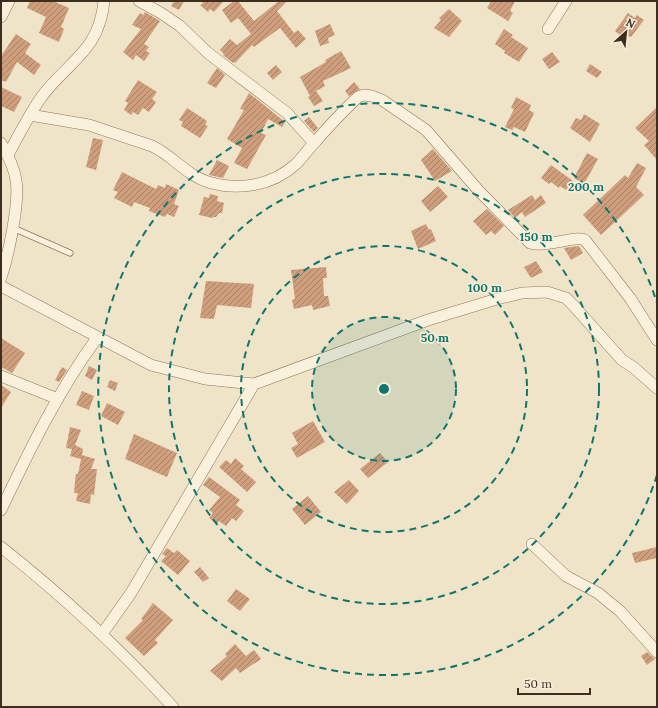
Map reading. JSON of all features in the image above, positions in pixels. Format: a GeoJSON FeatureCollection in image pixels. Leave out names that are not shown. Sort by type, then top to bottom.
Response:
{"type":"FeatureCollection","features":[{"type":"Feature","properties":{"kind":"street"},"geometry":{"type":"LineString","coordinates":[[1,17],[9,1]]}},
{"type":"Feature","properties":{"kind":"street"},"geometry":{"type":"LineString","coordinates":[[8,155],[40,99],[89,46],[98,28],[104,1]]}},
{"type":"Feature","properties":{"kind":"street"},"geometry":{"type":"LineString","coordinates":[[139,1],[161,13],[180,26],[208,53],[282,108],[302,128],[314,143]]}},
{"type":"Feature","properties":{"kind":"street"},"geometry":{"type":"LineString","coordinates":[[548,29],[566,1]]}},
{"type":"Feature","properties":{"kind":"street"},"geometry":{"type":"LineString","coordinates":[[30,115],[89,126],[152,146],[160,149],[198,177],[208,182],[223,185],[245,186],[263,184],[280,176],[297,163],[358,97],[368,95],[382,100],[426,130],[479,191],[530,243],[551,244],[579,238],[585,240],[630,298],[657,340]]}},
{"type":"Feature","properties":{"kind":"street"},"geometry":{"type":"LineString","coordinates":[[1,144],[8,155],[16,181],[13,228],[1,278]]}},
{"type":"Feature","properties":{"kind":"street"},"geometry":{"type":"LineString","coordinates":[[1,286],[62,317],[96,338],[151,365],[205,379],[254,384],[435,318],[522,293],[546,292],[566,298],[622,360],[633,367],[657,388]]}},
{"type":"Feature","properties":{"kind":"street"},"geometry":{"type":"LineString","coordinates":[[1,510],[58,398],[96,338]]}},
{"type":"Feature","properties":{"kind":"street"},"geometry":{"type":"LineString","coordinates":[[1,376],[58,398]]}},
{"type":"Feature","properties":{"kind":"street"},"geometry":{"type":"LineString","coordinates":[[102,634],[139,580],[254,384]]}},
{"type":"Feature","properties":{"kind":"street"},"geometry":{"type":"LineString","coordinates":[[532,544],[566,576],[598,593],[620,611],[657,652]]}},
{"type":"Feature","properties":{"kind":"street"},"geometry":{"type":"LineString","coordinates":[[1,547],[46,583],[102,634],[137,668],[173,707]]}},
{"type":"Feature","properties":{"kind":"lane"},"geometry":{"type":"LineString","coordinates":[[13,228],[70,253]]}},
{"type":"Feature","properties":{"kind":"building"},"geometry":{"type":"Polygon","coordinates":[[[30,1],[53,1],[69,8],[61,27],[64,29],[59,42],[39,33],[46,17],[27,8],[30,1]]]}},
{"type":"Feature","properties":{"kind":"building"},"geometry":{"type":"Polygon","coordinates":[[[174,1],[184,1],[179,10],[171,6],[174,1]]]}},
{"type":"Feature","properties":{"kind":"building"},"geometry":{"type":"Polygon","coordinates":[[[201,1],[224,1],[214,12],[210,9],[208,12],[200,5],[203,3],[201,1]]]}},
{"type":"Feature","properties":{"kind":"building"},"geometry":{"type":"Polygon","coordinates":[[[234,1],[238,1],[254,21],[279,1],[287,1],[277,11],[294,33],[298,30],[306,39],[296,48],[280,28],[254,47],[252,45],[235,63],[233,63],[223,55],[224,54],[220,50],[230,39],[237,45],[251,34],[238,18],[231,23],[222,10],[234,1]]]}},
{"type":"Feature","properties":{"kind":"building"},"geometry":{"type":"Polygon","coordinates":[[[491,1],[515,1],[510,11],[513,13],[508,21],[487,8],[491,1]]]}},
{"type":"Feature","properties":{"kind":"building"},"geometry":{"type":"Polygon","coordinates":[[[449,9],[462,21],[449,37],[434,28],[441,20],[439,18],[449,9]]]}},
{"type":"Feature","properties":{"kind":"building"},"geometry":{"type":"Polygon","coordinates":[[[145,12],[160,21],[144,44],[149,47],[146,51],[150,53],[144,61],[136,55],[133,60],[123,52],[141,29],[132,25],[140,13],[143,15],[145,12]]]}},
{"type":"Feature","properties":{"kind":"building"},"geometry":{"type":"Polygon","coordinates":[[[628,13],[635,18],[637,15],[644,20],[631,37],[623,34],[621,36],[615,31],[628,13]]]}},
{"type":"Feature","properties":{"kind":"building"},"geometry":{"type":"Polygon","coordinates":[[[330,24],[335,35],[328,38],[329,43],[320,46],[315,31],[330,24]]]}},
{"type":"Feature","properties":{"kind":"building"},"geometry":{"type":"Polygon","coordinates":[[[504,29],[513,35],[511,37],[528,48],[519,62],[504,53],[505,51],[495,44],[504,29]]]}},
{"type":"Feature","properties":{"kind":"building"},"geometry":{"type":"Polygon","coordinates":[[[16,34],[31,44],[25,53],[41,65],[34,75],[17,62],[6,82],[1,80],[1,56],[16,34]]]}},
{"type":"Feature","properties":{"kind":"building"},"geometry":{"type":"Polygon","coordinates":[[[341,51],[351,68],[323,81],[325,86],[316,91],[323,101],[314,106],[308,97],[310,96],[300,77],[326,62],[325,60],[341,51]]]}},
{"type":"Feature","properties":{"kind":"building"},"geometry":{"type":"Polygon","coordinates":[[[552,52],[560,62],[549,69],[542,59],[552,52]]]}},
{"type":"Feature","properties":{"kind":"building"},"geometry":{"type":"Polygon","coordinates":[[[590,64],[602,72],[597,78],[586,71],[590,64]]]}},
{"type":"Feature","properties":{"kind":"building"},"geometry":{"type":"Polygon","coordinates":[[[276,65],[282,72],[273,80],[267,73],[276,65]]]}},
{"type":"Feature","properties":{"kind":"building"},"geometry":{"type":"Polygon","coordinates":[[[217,68],[225,75],[216,88],[207,83],[217,68]]]}},
{"type":"Feature","properties":{"kind":"building"},"geometry":{"type":"Polygon","coordinates":[[[138,80],[157,92],[152,99],[156,102],[149,112],[143,108],[138,115],[133,112],[131,115],[124,110],[128,103],[125,101],[138,80]]]}},
{"type":"Feature","properties":{"kind":"building"},"geometry":{"type":"Polygon","coordinates":[[[354,82],[360,89],[349,96],[345,91],[354,82]]]}},
{"type":"Feature","properties":{"kind":"building"},"geometry":{"type":"Polygon","coordinates":[[[1,87],[22,97],[14,112],[1,106],[1,87]]]}},
{"type":"Feature","properties":{"kind":"building"},"geometry":{"type":"Polygon","coordinates":[[[249,93],[285,122],[282,127],[268,119],[261,133],[266,135],[247,169],[234,163],[242,148],[227,139],[244,110],[240,109],[249,93]]]}},
{"type":"Feature","properties":{"kind":"building"},"geometry":{"type":"Polygon","coordinates":[[[516,97],[531,105],[529,110],[534,113],[525,132],[514,127],[512,130],[505,127],[514,109],[511,108],[516,97]]]}},
{"type":"Feature","properties":{"kind":"building"},"geometry":{"type":"Polygon","coordinates":[[[657,107],[657,160],[644,145],[649,141],[635,128],[657,107]]]}},
{"type":"Feature","properties":{"kind":"building"},"geometry":{"type":"Polygon","coordinates":[[[187,108],[207,121],[205,125],[208,126],[200,138],[181,126],[183,122],[179,120],[187,108]]]}},
{"type":"Feature","properties":{"kind":"building"},"geometry":{"type":"Polygon","coordinates":[[[584,114],[600,124],[590,142],[570,128],[576,118],[581,120],[584,114]]]}},
{"type":"Feature","properties":{"kind":"building"},"geometry":{"type":"Polygon","coordinates":[[[309,117],[318,128],[314,132],[304,121],[309,117]]]}},
{"type":"Feature","properties":{"kind":"building"},"geometry":{"type":"Polygon","coordinates":[[[93,138],[103,140],[96,170],[86,167],[93,138]]]}},
{"type":"Feature","properties":{"kind":"building"},"geometry":{"type":"Polygon","coordinates":[[[433,149],[452,171],[435,181],[421,160],[433,149]]]}},
{"type":"Feature","properties":{"kind":"building"},"geometry":{"type":"Polygon","coordinates":[[[587,153],[598,159],[584,184],[574,178],[587,153]]]}},
{"type":"Feature","properties":{"kind":"building"},"geometry":{"type":"Polygon","coordinates":[[[217,160],[229,166],[223,178],[209,175],[217,160]]]}},
{"type":"Feature","properties":{"kind":"building"},"geometry":{"type":"Polygon","coordinates":[[[637,163],[646,168],[636,187],[644,195],[601,235],[583,215],[625,175],[628,178],[637,163]]]}},
{"type":"Feature","properties":{"kind":"building"},"geometry":{"type":"Polygon","coordinates":[[[551,165],[573,181],[566,190],[560,186],[559,188],[551,182],[549,184],[541,178],[551,165]]]}},
{"type":"Feature","properties":{"kind":"building"},"geometry":{"type":"Polygon","coordinates":[[[122,172],[156,189],[158,185],[165,188],[166,184],[179,190],[174,204],[179,206],[174,217],[167,214],[165,217],[149,211],[150,208],[134,202],[132,207],[114,198],[118,192],[113,190],[122,172]]]}},
{"type":"Feature","properties":{"kind":"building"},"geometry":{"type":"Polygon","coordinates":[[[438,186],[448,197],[430,212],[421,201],[438,186]]]}},
{"type":"Feature","properties":{"kind":"building"},"geometry":{"type":"Polygon","coordinates":[[[210,194],[218,196],[217,201],[224,203],[222,213],[219,213],[216,217],[212,218],[199,215],[204,197],[209,198],[210,194]]]}},
{"type":"Feature","properties":{"kind":"building"},"geometry":{"type":"Polygon","coordinates":[[[532,195],[535,200],[541,195],[546,203],[525,217],[522,212],[515,218],[508,210],[532,195]]]}},
{"type":"Feature","properties":{"kind":"building"},"geometry":{"type":"Polygon","coordinates":[[[487,209],[504,226],[495,235],[491,231],[486,235],[473,221],[487,209]]]}},
{"type":"Feature","properties":{"kind":"building"},"geometry":{"type":"Polygon","coordinates":[[[426,224],[429,230],[431,229],[436,241],[418,249],[411,231],[426,224]]]}},
{"type":"Feature","properties":{"kind":"building"},"geometry":{"type":"Polygon","coordinates":[[[579,246],[583,253],[571,260],[564,248],[579,246]]]}},
{"type":"Feature","properties":{"kind":"building"},"geometry":{"type":"Polygon","coordinates":[[[536,261],[543,272],[531,278],[524,267],[536,261]]]}},
{"type":"Feature","properties":{"kind":"building"},"geometry":{"type":"Polygon","coordinates":[[[326,267],[327,278],[323,278],[324,296],[328,296],[330,306],[313,310],[312,305],[294,309],[292,300],[295,299],[291,270],[326,267]]]}},
{"type":"Feature","properties":{"kind":"building"},"geometry":{"type":"Polygon","coordinates":[[[206,281],[254,284],[251,308],[217,305],[214,319],[200,318],[206,281]]]}},
{"type":"Feature","properties":{"kind":"building"},"geometry":{"type":"Polygon","coordinates":[[[1,338],[25,353],[12,373],[1,367],[1,338]]]}},
{"type":"Feature","properties":{"kind":"building"},"geometry":{"type":"Polygon","coordinates":[[[89,366],[97,370],[92,380],[85,376],[89,366]]]}},
{"type":"Feature","properties":{"kind":"building"},"geometry":{"type":"Polygon","coordinates":[[[62,367],[67,370],[59,382],[55,380],[62,367]]]}},
{"type":"Feature","properties":{"kind":"building"},"geometry":{"type":"Polygon","coordinates":[[[110,380],[118,383],[115,391],[107,387],[110,380]]]}},
{"type":"Feature","properties":{"kind":"building"},"geometry":{"type":"Polygon","coordinates":[[[1,385],[11,392],[1,408],[1,385]]]}},
{"type":"Feature","properties":{"kind":"building"},"geometry":{"type":"Polygon","coordinates":[[[82,391],[94,396],[89,410],[76,405],[82,391]]]}},
{"type":"Feature","properties":{"kind":"building"},"geometry":{"type":"Polygon","coordinates":[[[107,403],[125,412],[118,425],[101,416],[107,403]]]}},
{"type":"Feature","properties":{"kind":"building"},"geometry":{"type":"Polygon","coordinates":[[[313,421],[325,442],[297,458],[291,448],[298,444],[292,433],[313,421]]]}},
{"type":"Feature","properties":{"kind":"building"},"geometry":{"type":"Polygon","coordinates":[[[70,427],[81,430],[75,445],[83,449],[82,455],[95,459],[91,469],[97,469],[94,495],[91,494],[90,504],[76,501],[78,493],[74,493],[75,482],[81,459],[70,456],[72,449],[66,448],[70,427]]]}},
{"type":"Feature","properties":{"kind":"building"},"geometry":{"type":"Polygon","coordinates":[[[134,434],[177,453],[167,477],[125,459],[134,434]]]}},
{"type":"Feature","properties":{"kind":"building"},"geometry":{"type":"Polygon","coordinates":[[[380,453],[388,462],[368,478],[360,469],[380,453]]]}},
{"type":"Feature","properties":{"kind":"building"},"geometry":{"type":"Polygon","coordinates":[[[235,458],[244,466],[241,469],[256,482],[247,492],[219,467],[226,460],[231,464],[235,458]]]}},
{"type":"Feature","properties":{"kind":"building"},"geometry":{"type":"Polygon","coordinates":[[[209,477],[240,500],[236,505],[244,511],[236,521],[232,518],[226,526],[219,521],[217,524],[209,518],[213,513],[209,510],[220,497],[203,485],[209,477]]]}},
{"type":"Feature","properties":{"kind":"building"},"geometry":{"type":"Polygon","coordinates":[[[349,480],[359,491],[347,504],[334,492],[349,480]]]}},
{"type":"Feature","properties":{"kind":"building"},"geometry":{"type":"Polygon","coordinates":[[[308,496],[321,512],[305,525],[292,509],[308,496]]]}},
{"type":"Feature","properties":{"kind":"building"},"geometry":{"type":"Polygon","coordinates":[[[657,547],[657,558],[635,563],[632,553],[657,547]]]}},
{"type":"Feature","properties":{"kind":"building"},"geometry":{"type":"Polygon","coordinates":[[[167,548],[174,553],[177,550],[190,561],[178,575],[161,561],[166,556],[162,554],[167,548]]]}},
{"type":"Feature","properties":{"kind":"building"},"geometry":{"type":"Polygon","coordinates":[[[200,567],[209,578],[203,582],[194,572],[200,567]]]}},
{"type":"Feature","properties":{"kind":"building"},"geometry":{"type":"Polygon","coordinates":[[[236,589],[250,599],[240,611],[227,601],[236,589]]]}},
{"type":"Feature","properties":{"kind":"building"},"geometry":{"type":"Polygon","coordinates":[[[153,603],[173,620],[155,640],[158,643],[144,656],[125,638],[143,620],[141,619],[153,603]]]}},
{"type":"Feature","properties":{"kind":"building"},"geometry":{"type":"Polygon","coordinates":[[[235,644],[246,656],[254,650],[261,659],[240,673],[236,668],[222,681],[210,671],[227,656],[225,654],[235,644]]]}},
{"type":"Feature","properties":{"kind":"building"},"geometry":{"type":"Polygon","coordinates":[[[647,652],[655,659],[647,665],[641,656],[647,652]]]}}]}
